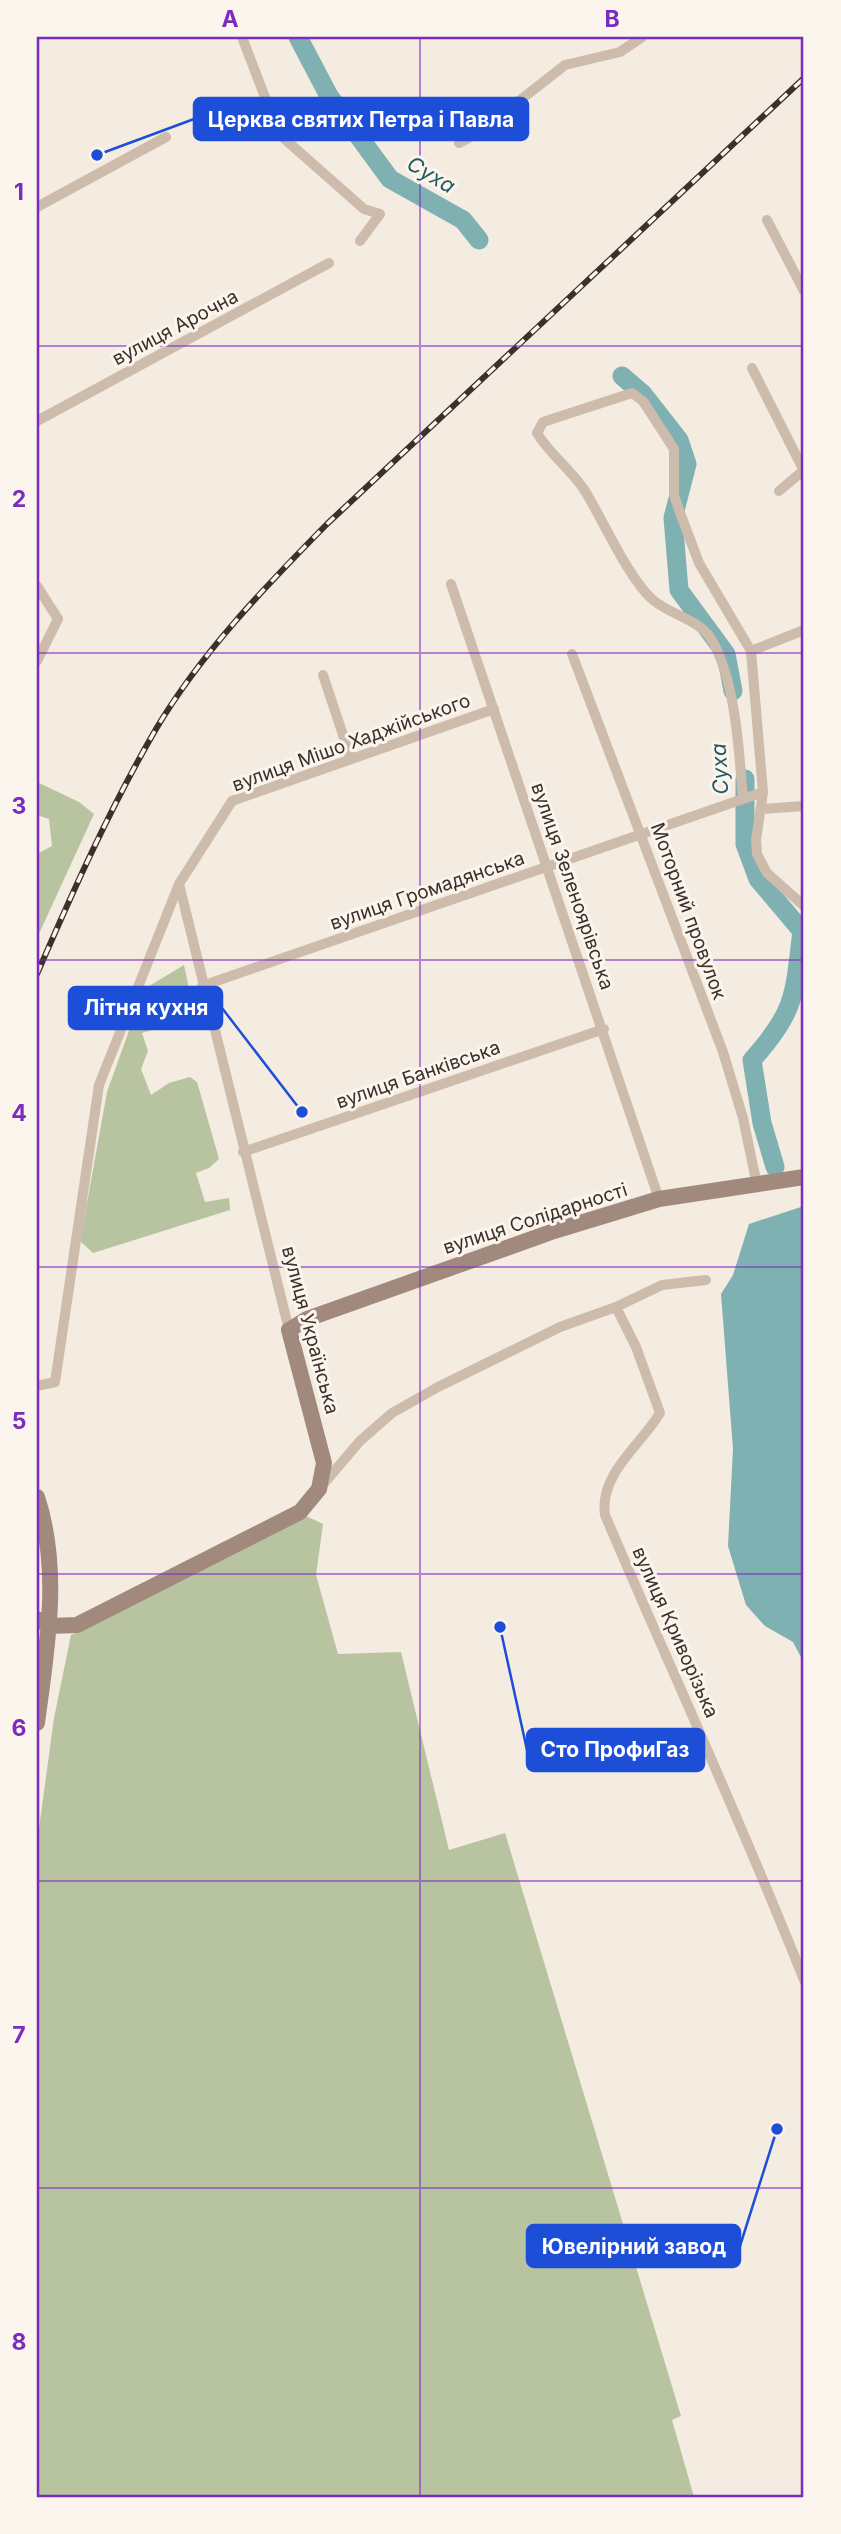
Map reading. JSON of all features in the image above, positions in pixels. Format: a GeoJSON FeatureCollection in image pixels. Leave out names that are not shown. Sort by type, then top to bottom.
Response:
{"type":"FeatureCollection","features":[{"type":"Feature","properties":{"kind":"street"},"geometry":{"type":"LineString","coordinates":[[242,37],[279,134],[364,209],[380,214],[360,241]]}},
{"type":"Feature","properties":{"kind":"street"},"geometry":{"type":"LineString","coordinates":[[459,143],[478,133],[565,65],[620,52],[642,37]]}},
{"type":"Feature","properties":{"kind":"street"},"geometry":{"type":"LineString","coordinates":[[37,207],[166,137]]}},
{"type":"Feature","properties":{"kind":"street"},"geometry":{"type":"LineString","coordinates":[[767,220],[804,291]]}},
{"type":"Feature","properties":{"kind":"street","name":"вулиця Арочна"},"geometry":{"type":"LineString","coordinates":[[37,421],[329,263]]}},
{"type":"Feature","properties":{"kind":"street"},"geometry":{"type":"LineString","coordinates":[[752,368],[804,470],[779,491]]}},
{"type":"Feature","properties":{"kind":"street"},"geometry":{"type":"LineString","coordinates":[[743,799],[725,667],[712,639],[702,626],[653,599],[639,582],[584,489],[543,443],[537,433],[538,427],[559,416],[632,393],[643,401],[674,449],[674,495],[679,510],[699,562],[751,651],[762,809],[756,840],[760,864],[804,905]]}},
{"type":"Feature","properties":{"kind":"street","name":"вулиця Зеленоярівська"},"geometry":{"type":"LineString","coordinates":[[452,584],[604,1029],[659,1199]]}},
{"type":"Feature","properties":{"kind":"street"},"geometry":{"type":"LineString","coordinates":[[37,586],[58,619],[37,661]]}},
{"type":"Feature","properties":{"kind":"street"},"geometry":{"type":"LineString","coordinates":[[751,651],[804,630]]}},
{"type":"Feature","properties":{"kind":"street","name":"Моторний провулок"},"geometry":{"type":"LineString","coordinates":[[572,654],[723,1052],[743,1118],[757,1185]]}},
{"type":"Feature","properties":{"kind":"street"},"geometry":{"type":"LineString","coordinates":[[323,675],[351,759]]}},
{"type":"Feature","properties":{"kind":"street","name":"вулиця Мішо Хаджійського"},"geometry":{"type":"LineString","coordinates":[[37,1386],[48,1386],[55,1382],[99,1085],[179,884],[233,801],[494,709]]}},
{"type":"Feature","properties":{"kind":"street","name":"вулиця Громадянська"},"geometry":{"type":"LineString","coordinates":[[202,986],[642,836],[760,792]]}},
{"type":"Feature","properties":{"kind":"street"},"geometry":{"type":"LineString","coordinates":[[762,809],[804,806]]}},
{"type":"Feature","properties":{"kind":"street","name":"вулиця Українська"},"geometry":{"type":"LineString","coordinates":[[179,884],[243,1152],[324,1463],[319,1489]]}},
{"type":"Feature","properties":{"kind":"street","name":"вулиця Банківська"},"geometry":{"type":"LineString","coordinates":[[243,1152],[604,1029]]}},
{"type":"Feature","properties":{"kind":"street","name":"вулиця Солідарності"},"geometry":{"type":"LineString","coordinates":[[289,1330],[307,1319],[528,1240],[659,1199],[804,1177]]}},
{"type":"Feature","properties":{"kind":"street"},"geometry":{"type":"LineString","coordinates":[[43,1622],[76,1625],[300,1512],[360,1441],[392,1413],[561,1327],[616,1307],[662,1285],[706,1280]]}},
{"type":"Feature","properties":{"kind":"street","name":"вулиця Криворізька"},"geometry":{"type":"LineString","coordinates":[[616,1307],[636,1347],[660,1413],[615,1472],[606,1490],[605,1515],[671,1670],[711,1753],[804,1980]]}},
{"type":"Feature","properties":{"kind":"street"},"geometry":{"type":"LineString","coordinates":[[37,1497],[48,1547],[37,1723]]}},
{"type":"Feature","properties":{"kind":"green space"},"geometry":{"type":"Polygon","coordinates":[[[37,782],[79,802],[94,814],[37,938],[37,854],[52,846],[49,819],[37,815],[37,782]]]}},
{"type":"Feature","properties":{"kind":"green space"},"geometry":{"type":"Polygon","coordinates":[[[184,965],[195,1017],[142,1033],[148,1051],[141,1069],[151,1095],[169,1083],[190,1077],[197,1082],[219,1159],[209,1168],[196,1173],[205,1202],[229,1198],[230,1210],[93,1253],[80,1241],[107,1092],[144,989],[184,965]]]}},
{"type":"Feature","properties":{"kind":"green space"},"geometry":{"type":"Polygon","coordinates":[[[306,1516],[323,1524],[316,1575],[338,1654],[401,1652],[449,1850],[505,1833],[681,2416],[672,2420],[694,2497],[37,2497],[37,1843],[54,1718],[71,1635],[306,1516]]]}},
{"type":"Feature","properties":{"kind":"water"},"geometry":{"type":"Polygon","coordinates":[[[804,1206],[804,1663],[793,1642],[765,1626],[746,1605],[728,1546],[733,1449],[721,1294],[733,1275],[749,1224],[804,1206]]]}},
{"type":"Feature","properties":{"kind":"waterway","name":"Суха"},"geometry":{"type":"LineString","coordinates":[[298,37],[329,96],[390,179],[463,220],[479,240]]}},
{"type":"Feature","properties":{"kind":"waterway","name":"Суха"},"geometry":{"type":"LineString","coordinates":[[622,376],[643,394],[679,440],[687,464],[673,518],[679,590],[726,654],[733,691]]}},
{"type":"Feature","properties":{"kind":"waterway","name":"Суха"},"geometry":{"type":"LineString","coordinates":[[745,779],[745,844],[758,879],[802,931],[791,1000],[778,1028],[752,1060],[762,1123],[775,1167]]}},
{"type":"Feature","properties":{"kind":"railway"},"geometry":{"type":"LineString","coordinates":[[37,974],[93,850],[139,759],[174,701],[235,622],[327,524],[804,78]]}},
{"type":"Feature","properties":{"kind":"place","name":"Церква святих Петра і Павла"},"geometry":{"type":"Point","coordinates":[97,155]}},
{"type":"Feature","properties":{"kind":"place","name":"Літня кухня"},"geometry":{"type":"Point","coordinates":[302,1112]}},
{"type":"Feature","properties":{"kind":"place","name":"Сто ПрофиГаз"},"geometry":{"type":"Point","coordinates":[500,1627]}},
{"type":"Feature","properties":{"kind":"place","name":"Ювелірний завод"},"geometry":{"type":"Point","coordinates":[777,2129]}}]}
